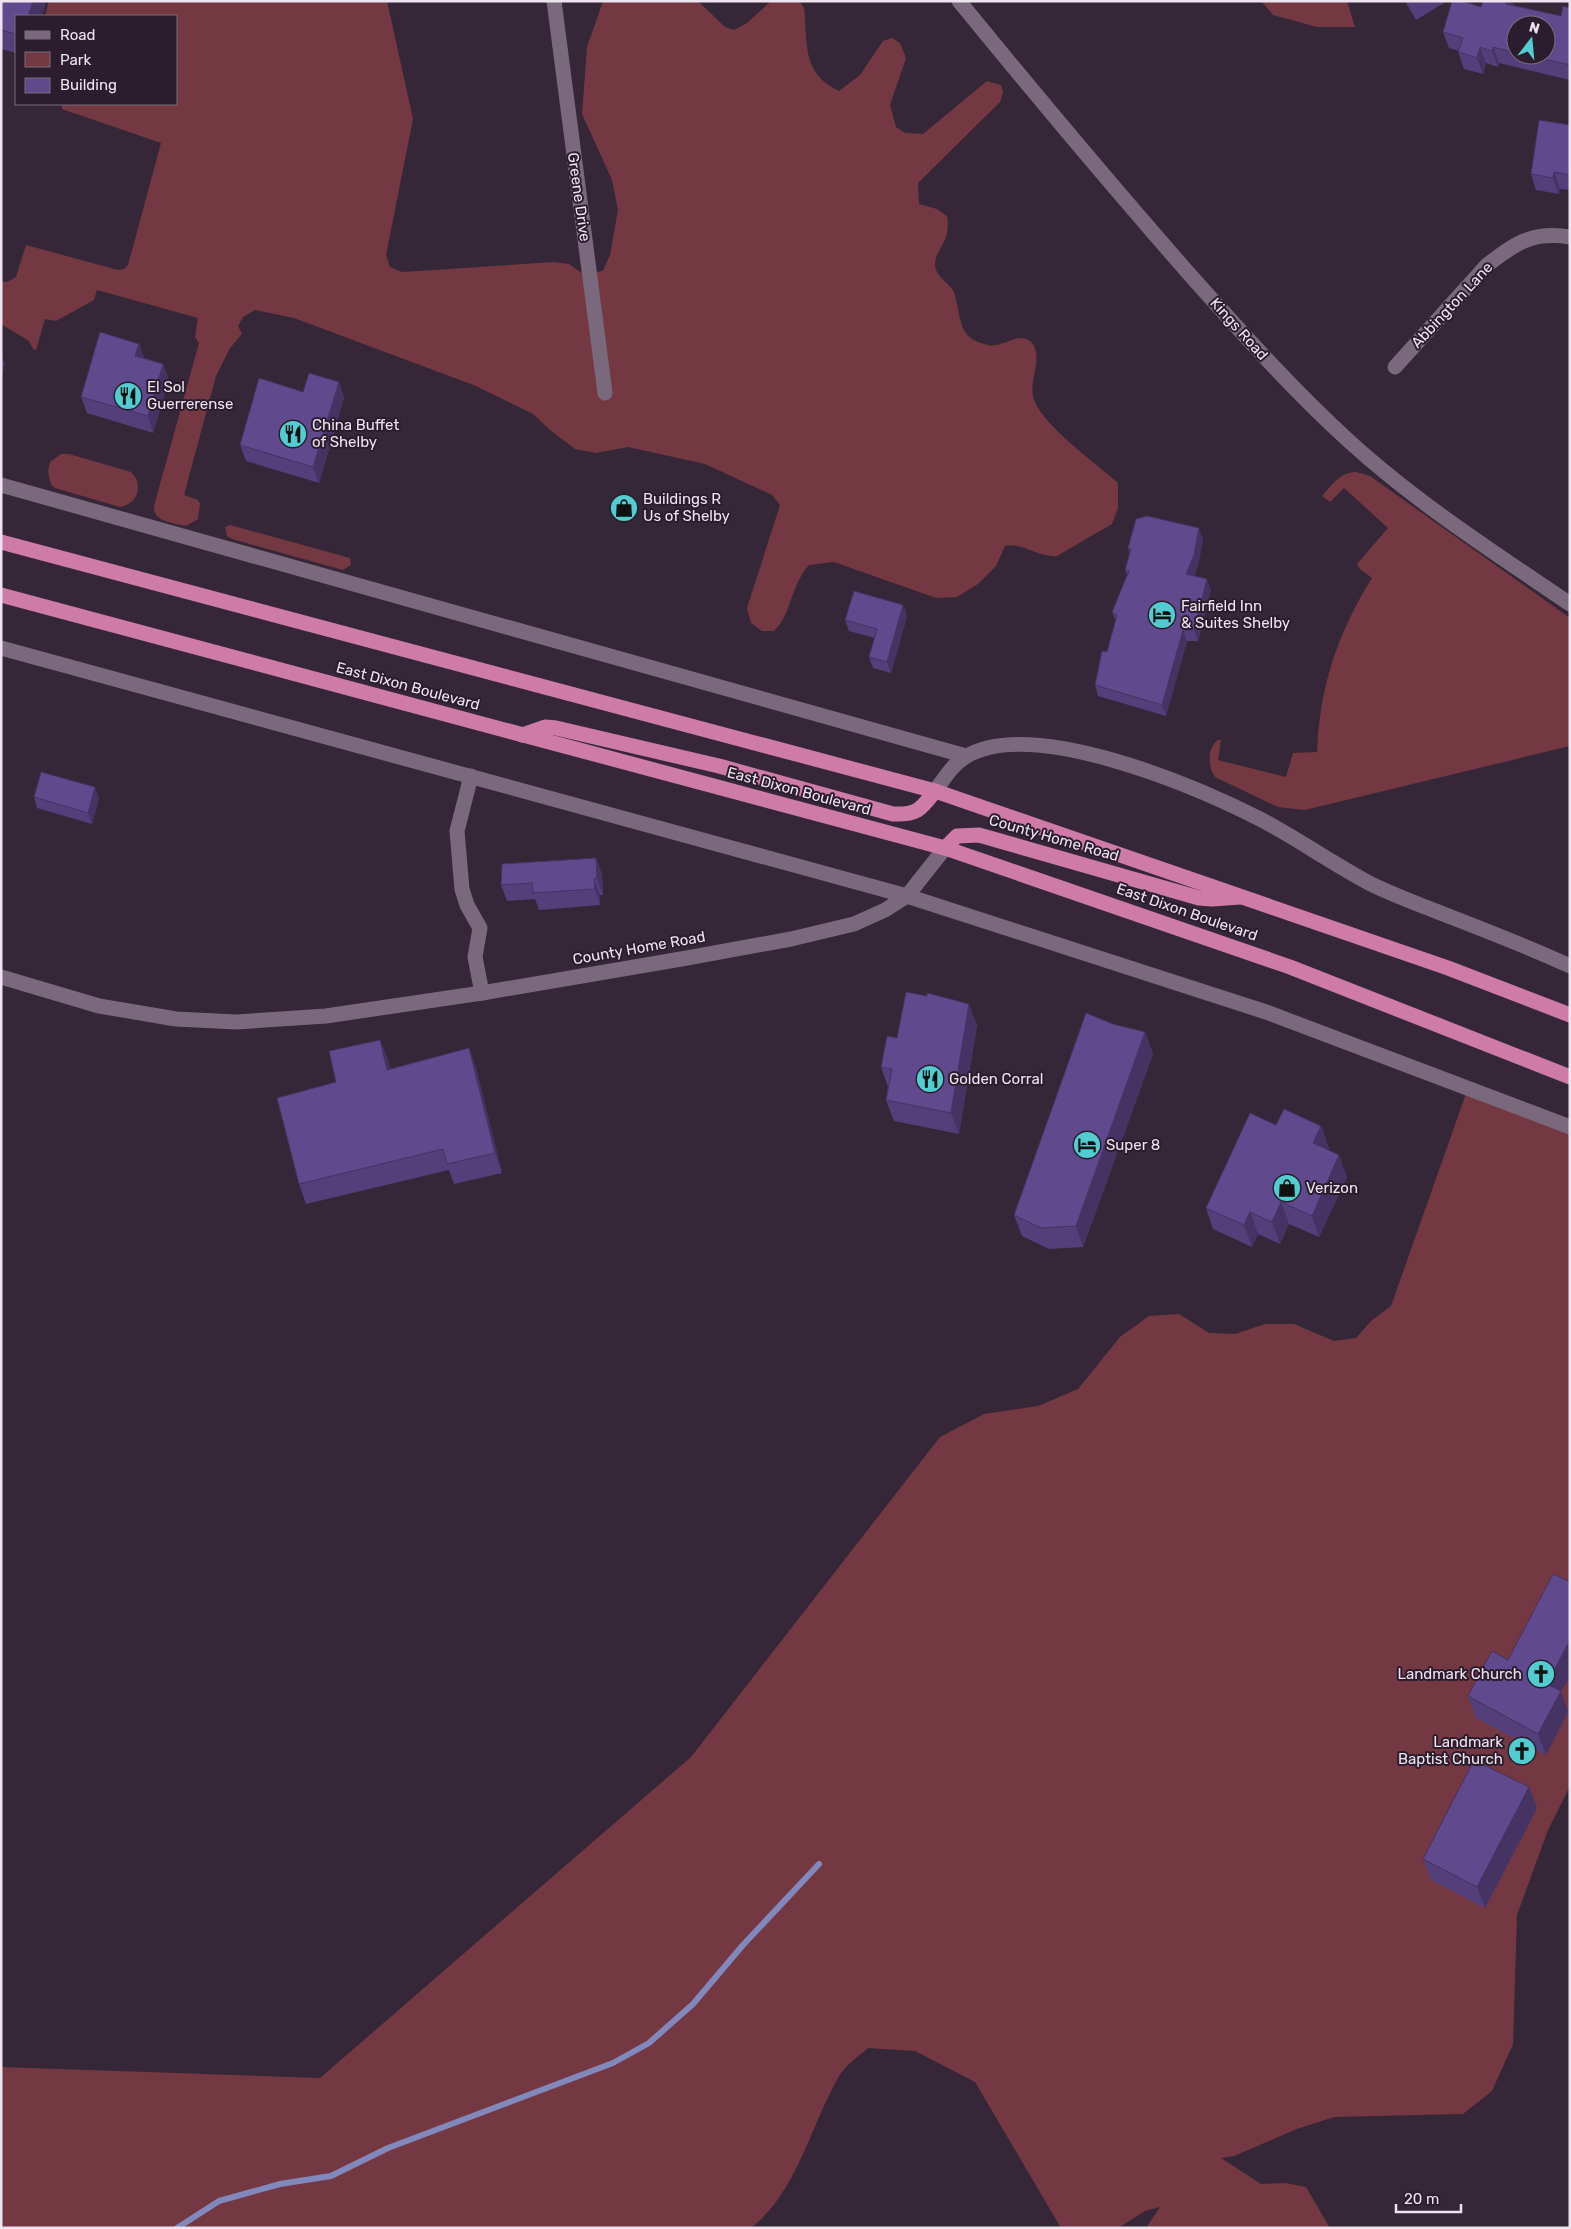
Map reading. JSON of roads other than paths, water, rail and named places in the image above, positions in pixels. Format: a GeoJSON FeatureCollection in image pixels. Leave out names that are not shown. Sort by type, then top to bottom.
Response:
{"type":"FeatureCollection","features":[{"type":"Feature","properties":{"kind":"highway"},"geometry":{"type":"LineString","coordinates":[[1,542],[935,791],[1244,896],[1448,968],[1570,1015]]}},
{"type":"Feature","properties":{"kind":"highway","name":"East Dixon Boulevard"},"geometry":{"type":"LineString","coordinates":[[1,595],[944,848],[1290,967],[1570,1077]]}},
{"type":"Feature","properties":{"kind":"highway"},"geometry":{"type":"LineString","coordinates":[[522,735],[545,727],[556,728],[719,766],[893,814],[915,813],[921,809],[935,791]]}},
{"type":"Feature","properties":{"kind":"highway","name":"County Home Road"},"geometry":{"type":"LineString","coordinates":[[944,848],[957,836],[979,835],[1198,898],[1224,899],[1244,896]]}},
{"type":"Feature","properties":{"kind":"street","name":"Greene Drive"},"geometry":{"type":"LineString","coordinates":[[554,1],[606,393]]}},
{"type":"Feature","properties":{"kind":"street","name":"Kings Road"},"geometry":{"type":"LineString","coordinates":[[959,1],[1100,172],[1277,373],[1351,443],[1415,494],[1486,547],[1570,604]]}},
{"type":"Feature","properties":{"kind":"street","name":"Abbington Lane"},"geometry":{"type":"LineString","coordinates":[[1395,367],[1488,265],[1505,252],[1522,240],[1542,235],[1570,237]]}},
{"type":"Feature","properties":{"kind":"street"},"geometry":{"type":"LineString","coordinates":[[1,485],[966,756]]}},
{"type":"Feature","properties":{"kind":"street"},"geometry":{"type":"LineString","coordinates":[[1,648],[908,896],[1269,1013],[1570,1127]]}},
{"type":"Feature","properties":{"kind":"street"},"geometry":{"type":"LineString","coordinates":[[935,791],[951,770],[966,756],[994,746],[1044,746],[1107,759],[1185,785],[1251,815],[1388,892],[1570,966]]}},
{"type":"Feature","properties":{"kind":"street"},"geometry":{"type":"LineString","coordinates":[[471,776],[457,831],[462,888],[467,905],[480,928],[476,957],[482,993]]}},
{"type":"Feature","properties":{"kind":"street","name":"County Home Road"},"geometry":{"type":"LineString","coordinates":[[1,977],[99,1006],[176,1019],[228,1022],[326,1016],[482,993],[791,939],[854,924],[885,910],[908,896],[944,848]]}},
{"type":"Feature","properties":{"kind":"waterway"},"geometry":{"type":"LineString","coordinates":[[177,2228],[219,2201],[280,2184],[331,2176],[388,2148],[613,2063],[649,2043],[693,2004],[743,1945],[819,1864]]}},
{"type":"Feature","properties":{"kind":"place","name":"El Sol Guerrerense"},"geometry":{"type":"Point","coordinates":[128,396]}},
{"type":"Feature","properties":{"kind":"place","name":"China Buffet of Shelby"},"geometry":{"type":"Point","coordinates":[293,434]}},
{"type":"Feature","properties":{"kind":"place","name":"Buildings R Us of Shelby"},"geometry":{"type":"Point","coordinates":[624,508]}},
{"type":"Feature","properties":{"kind":"place","name":"Fairfield Inn & Suites Shelby"},"geometry":{"type":"Point","coordinates":[1162,615]}},
{"type":"Feature","properties":{"kind":"place","name":"Golden Corral"},"geometry":{"type":"Point","coordinates":[930,1079]}},
{"type":"Feature","properties":{"kind":"place","name":"Super 8"},"geometry":{"type":"Point","coordinates":[1087,1145]}},
{"type":"Feature","properties":{"kind":"place","name":"Verizon"},"geometry":{"type":"Point","coordinates":[1287,1188]}},
{"type":"Feature","properties":{"kind":"place","name":"Landmark Church"},"geometry":{"type":"Point","coordinates":[1541,1674]}},
{"type":"Feature","properties":{"kind":"place","name":"Landmark Baptist Church"},"geometry":{"type":"Point","coordinates":[1522,1751]}}]}
